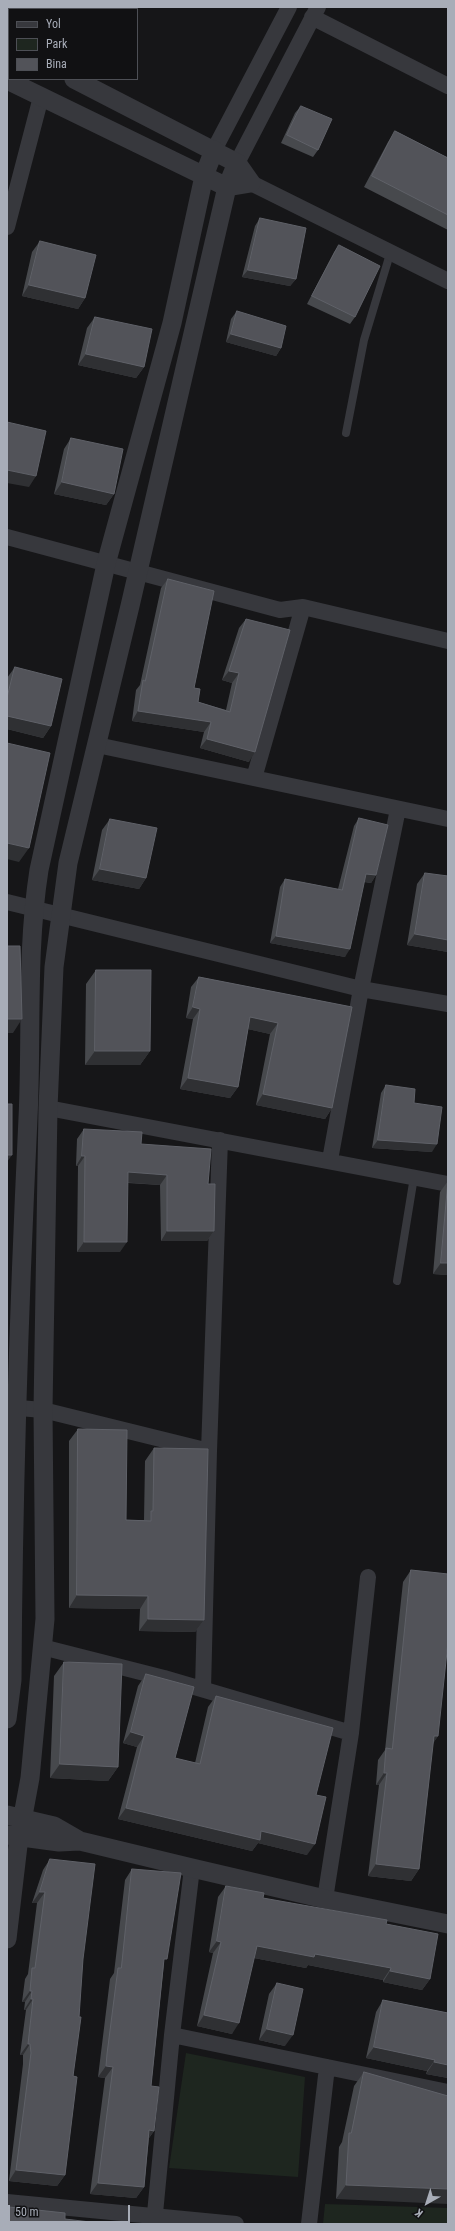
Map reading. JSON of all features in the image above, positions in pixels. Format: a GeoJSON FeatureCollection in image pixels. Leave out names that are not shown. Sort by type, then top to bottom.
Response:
{"type":"FeatureCollection","features":[{"type":"Feature","properties":{"kind":"street"},"geometry":{"type":"LineString","coordinates":[[7,1720],[12,1680],[11,1407],[28,1108],[29,985],[33,908],[39,870],[106,564],[172,323],[204,176],[214,150],[289,7]]}},
{"type":"Feature","properties":{"kind":"street"},"geometry":{"type":"LineString","coordinates":[[7,1939],[13,1836],[16,1816],[30,1778],[45,1619],[43,1410],[48,1108],[54,967],[68,863],[228,187],[237,163],[315,12],[448,86]]}},
{"type":"Feature","properties":{"kind":"street"},"geometry":{"type":"LineString","coordinates":[[7,80],[228,187],[251,183]]}},
{"type":"Feature","properties":{"kind":"street"},"geometry":{"type":"LineString","coordinates":[[76,80],[237,163],[251,183],[390,254],[448,281]]}},
{"type":"Feature","properties":{"kind":"street"},"geometry":{"type":"LineString","coordinates":[[7,227],[41,97]]}},
{"type":"Feature","properties":{"kind":"street"},"geometry":{"type":"LineString","coordinates":[[7,538],[280,610],[303,607],[448,641]]}},
{"type":"Feature","properties":{"kind":"street"},"geometry":{"type":"LineString","coordinates":[[254,778],[303,607]]}},
{"type":"Feature","properties":{"kind":"street"},"geometry":{"type":"LineString","coordinates":[[97,745],[448,819]]}},
{"type":"Feature","properties":{"kind":"street"},"geometry":{"type":"LineString","coordinates":[[330,1160],[361,989],[398,809]]}},
{"type":"Feature","properties":{"kind":"street"},"geometry":{"type":"LineString","coordinates":[[7,902],[61,914],[361,989],[448,1004]]}},
{"type":"Feature","properties":{"kind":"street"},"geometry":{"type":"LineString","coordinates":[[48,1108],[330,1160],[448,1184]]}},
{"type":"Feature","properties":{"kind":"street"},"geometry":{"type":"LineString","coordinates":[[204,1689],[209,1451],[220,1140]]}},
{"type":"Feature","properties":{"kind":"street"},"geometry":{"type":"LineString","coordinates":[[11,1407],[43,1410],[209,1451]]}},
{"type":"Feature","properties":{"kind":"street"},"geometry":{"type":"LineString","coordinates":[[325,1899],[351,1733],[368,1576]]}},
{"type":"Feature","properties":{"kind":"street"},"geometry":{"type":"LineString","coordinates":[[42,1647],[204,1689],[351,1733]]}},
{"type":"Feature","properties":{"kind":"street"},"geometry":{"type":"LineString","coordinates":[[16,1816],[54,1826],[80,1841]]}},
{"type":"Feature","properties":{"kind":"street"},"geometry":{"type":"LineString","coordinates":[[13,1836],[59,1842],[80,1841],[325,1899],[448,1924]]}},
{"type":"Feature","properties":{"kind":"street"},"geometry":{"type":"LineString","coordinates":[[155,2220],[172,2035],[192,1868]]}},
{"type":"Feature","properties":{"kind":"street"},"geometry":{"type":"LineString","coordinates":[[172,2035],[448,2092]]}},
{"type":"Feature","properties":{"kind":"street"},"geometry":{"type":"LineString","coordinates":[[309,2224],[327,2067]]}},
{"type":"Feature","properties":{"kind":"street"},"geometry":{"type":"LineString","coordinates":[[7,2202],[155,2220],[236,2224]]}},
{"type":"Feature","properties":{"kind":"lane"},"geometry":{"type":"LineString","coordinates":[[346,433],[364,340],[390,254]]}},
{"type":"Feature","properties":{"kind":"lane"},"geometry":{"type":"LineString","coordinates":[[397,1281],[414,1177]]}},
{"type":"Feature","properties":{"kind":"green space"},"geometry":{"type":"Polygon","coordinates":[[[186,2053],[305,2077],[298,2177],[169,2168],[186,2053]]]}},
{"type":"Feature","properties":{"kind":"green space"},"geometry":{"type":"Polygon","coordinates":[[[325,2204],[448,2208],[448,2224],[323,2224],[325,2204]]]}},
{"type":"Feature","properties":{"kind":"building"},"geometry":{"type":"Polygon","coordinates":[[[7,7],[48,7],[8,8],[7,12],[7,7]]]}},
{"type":"Feature","properties":{"kind":"building"},"geometry":{"type":"Polygon","coordinates":[[[301,106],[332,119],[318,150],[287,135],[301,106]]]}},
{"type":"Feature","properties":{"kind":"building"},"geometry":{"type":"Polygon","coordinates":[[[395,131],[448,158],[448,215],[372,176],[395,131]]]}},
{"type":"Feature","properties":{"kind":"building"},"geometry":{"type":"Polygon","coordinates":[[[260,218],[306,228],[296,279],[248,270],[260,218]]]}},
{"type":"Feature","properties":{"kind":"building"},"geometry":{"type":"Polygon","coordinates":[[[40,241],[96,255],[85,298],[29,285],[40,241]]]}},
{"type":"Feature","properties":{"kind":"building"},"geometry":{"type":"Polygon","coordinates":[[[339,245],[380,266],[355,317],[312,296],[339,245]]]}},
{"type":"Feature","properties":{"kind":"building"},"geometry":{"type":"Polygon","coordinates":[[[237,311],[286,326],[281,348],[231,334],[237,311]]]}},
{"type":"Feature","properties":{"kind":"building"},"geometry":{"type":"Polygon","coordinates":[[[95,317],[152,329],[144,367],[86,354],[95,317]]]}},
{"type":"Feature","properties":{"kind":"building"},"geometry":{"type":"Polygon","coordinates":[[[7,422],[46,431],[36,476],[7,470],[7,422]]]}},
{"type":"Feature","properties":{"kind":"building"},"geometry":{"type":"Polygon","coordinates":[[[71,438],[123,449],[114,494],[62,482],[71,438]]]}},
{"type":"Feature","properties":{"kind":"building"},"geometry":{"type":"Polygon","coordinates":[[[168,579],[214,591],[194,688],[200,689],[198,702],[230,712],[239,673],[229,671],[246,619],[290,630],[255,752],[207,739],[211,722],[138,711],[143,680],[145,681],[168,579]]]}},
{"type":"Feature","properties":{"kind":"building"},"geometry":{"type":"Polygon","coordinates":[[[15,667],[62,679],[51,726],[7,716],[7,698],[15,667]]]}},
{"type":"Feature","properties":{"kind":"building"},"geometry":{"type":"Polygon","coordinates":[[[7,743],[50,753],[29,848],[7,843],[7,743]]]}},
{"type":"Feature","properties":{"kind":"building"},"geometry":{"type":"Polygon","coordinates":[[[359,818],[388,825],[376,875],[366,874],[350,949],[276,936],[285,879],[342,890],[359,818]]]}},
{"type":"Feature","properties":{"kind":"building"},"geometry":{"type":"Polygon","coordinates":[[[110,819],[157,828],[146,878],[100,869],[110,819]]]}},
{"type":"Feature","properties":{"kind":"building"},"geometry":{"type":"Polygon","coordinates":[[[425,873],[448,876],[448,940],[415,934],[425,873]]]}},
{"type":"Feature","properties":{"kind":"building"},"geometry":{"type":"Polygon","coordinates":[[[7,946],[20,946],[22,1019],[7,1019],[7,946]]]}},
{"type":"Feature","properties":{"kind":"building"},"geometry":{"type":"Polygon","coordinates":[[[96,970],[151,970],[150,1051],[95,1051],[96,970]]]}},
{"type":"Feature","properties":{"kind":"building"},"geometry":{"type":"Polygon","coordinates":[[[199,977],[352,1007],[332,1108],[263,1094],[278,1023],[250,1017],[238,1087],[188,1078],[200,1009],[193,1007],[199,977]]]}},
{"type":"Feature","properties":{"kind":"building"},"geometry":{"type":"Polygon","coordinates":[[[386,1085],[415,1089],[414,1103],[442,1107],[437,1144],[378,1140],[386,1085]]]}},
{"type":"Feature","properties":{"kind":"building"},"geometry":{"type":"Polygon","coordinates":[[[7,1104],[12,1104],[12,1155],[7,1155],[7,1104]]]}},
{"type":"Feature","properties":{"kind":"building"},"geometry":{"type":"Polygon","coordinates":[[[84,1129],[142,1132],[141,1144],[211,1149],[208,1184],[215,1184],[214,1231],[167,1231],[167,1175],[128,1172],[127,1242],[84,1242],[85,1156],[82,1156],[84,1129]]]}},
{"type":"Feature","properties":{"kind":"building"},"geometry":{"type":"Polygon","coordinates":[[[448,1181],[448,1263],[441,1263],[448,1181]]]}},
{"type":"Feature","properties":{"kind":"building"},"geometry":{"type":"Polygon","coordinates":[[[78,1429],[127,1430],[126,1520],[151,1521],[151,1511],[153,1511],[154,1448],[208,1449],[204,1620],[148,1619],[148,1596],[77,1595],[78,1429]]]}},
{"type":"Feature","properties":{"kind":"building"},"geometry":{"type":"Polygon","coordinates":[[[411,1570],[448,1574],[448,1642],[438,1736],[434,1736],[419,1869],[376,1864],[387,1773],[384,1773],[386,1748],[392,1749],[411,1570]]]}},
{"type":"Feature","properties":{"kind":"building"},"geometry":{"type":"Polygon","coordinates":[[[64,1662],[122,1664],[118,1767],[60,1764],[64,1662]]]}},
{"type":"Feature","properties":{"kind":"building"},"geometry":{"type":"Polygon","coordinates":[[[146,1674],[194,1687],[175,1758],[200,1764],[216,1696],[333,1728],[316,1795],[326,1797],[315,1844],[261,1831],[260,1840],[126,1808],[144,1736],[131,1732],[146,1674]]]}},
{"type":"Feature","properties":{"kind":"building"},"geometry":{"type":"Polygon","coordinates":[[[50,1859],[95,1864],[83,1959],[79,2017],[81,2017],[73,2076],[77,2077],[65,2175],[16,2170],[31,2053],[30,2044],[28,2044],[33,1999],[31,1999],[32,1991],[30,1991],[32,1968],[35,1968],[45,1892],[40,1892],[50,1859]]]}},
{"type":"Feature","properties":{"kind":"building"},"geometry":{"type":"Polygon","coordinates":[[[132,1869],[181,1873],[167,1959],[164,1959],[151,2086],[159,2087],[154,2131],[149,2130],[144,2187],[98,2183],[113,2067],[106,2066],[107,2054],[118,1968],[121,1968],[132,1869]]]}},
{"type":"Feature","properties":{"kind":"building"},"geometry":{"type":"Polygon","coordinates":[[[226,1886],[264,1893],[263,1898],[387,1920],[386,1924],[438,1934],[430,1979],[390,1971],[391,1968],[315,1954],[314,1957],[257,1946],[239,2023],[204,2015],[221,1942],[217,1941],[226,1886]]]}},
{"type":"Feature","properties":{"kind":"building"},"geometry":{"type":"Polygon","coordinates":[[[277,1983],[303,1989],[293,2035],[267,2029],[277,1983]]]}},
{"type":"Feature","properties":{"kind":"building"},"geometry":{"type":"Polygon","coordinates":[[[383,2000],[448,2013],[448,2065],[434,2062],[435,2060],[374,2047],[383,2000]]]}},
{"type":"Feature","properties":{"kind":"building"},"geometry":{"type":"Polygon","coordinates":[[[364,2072],[448,2096],[448,2189],[346,2185],[349,2133],[351,2133],[364,2072]]]}},
{"type":"Feature","properties":{"kind":"building"},"geometry":{"type":"Polygon","coordinates":[[[9,2207],[65,2213],[65,2219],[107,2224],[7,2224],[9,2207]]]}}]}
